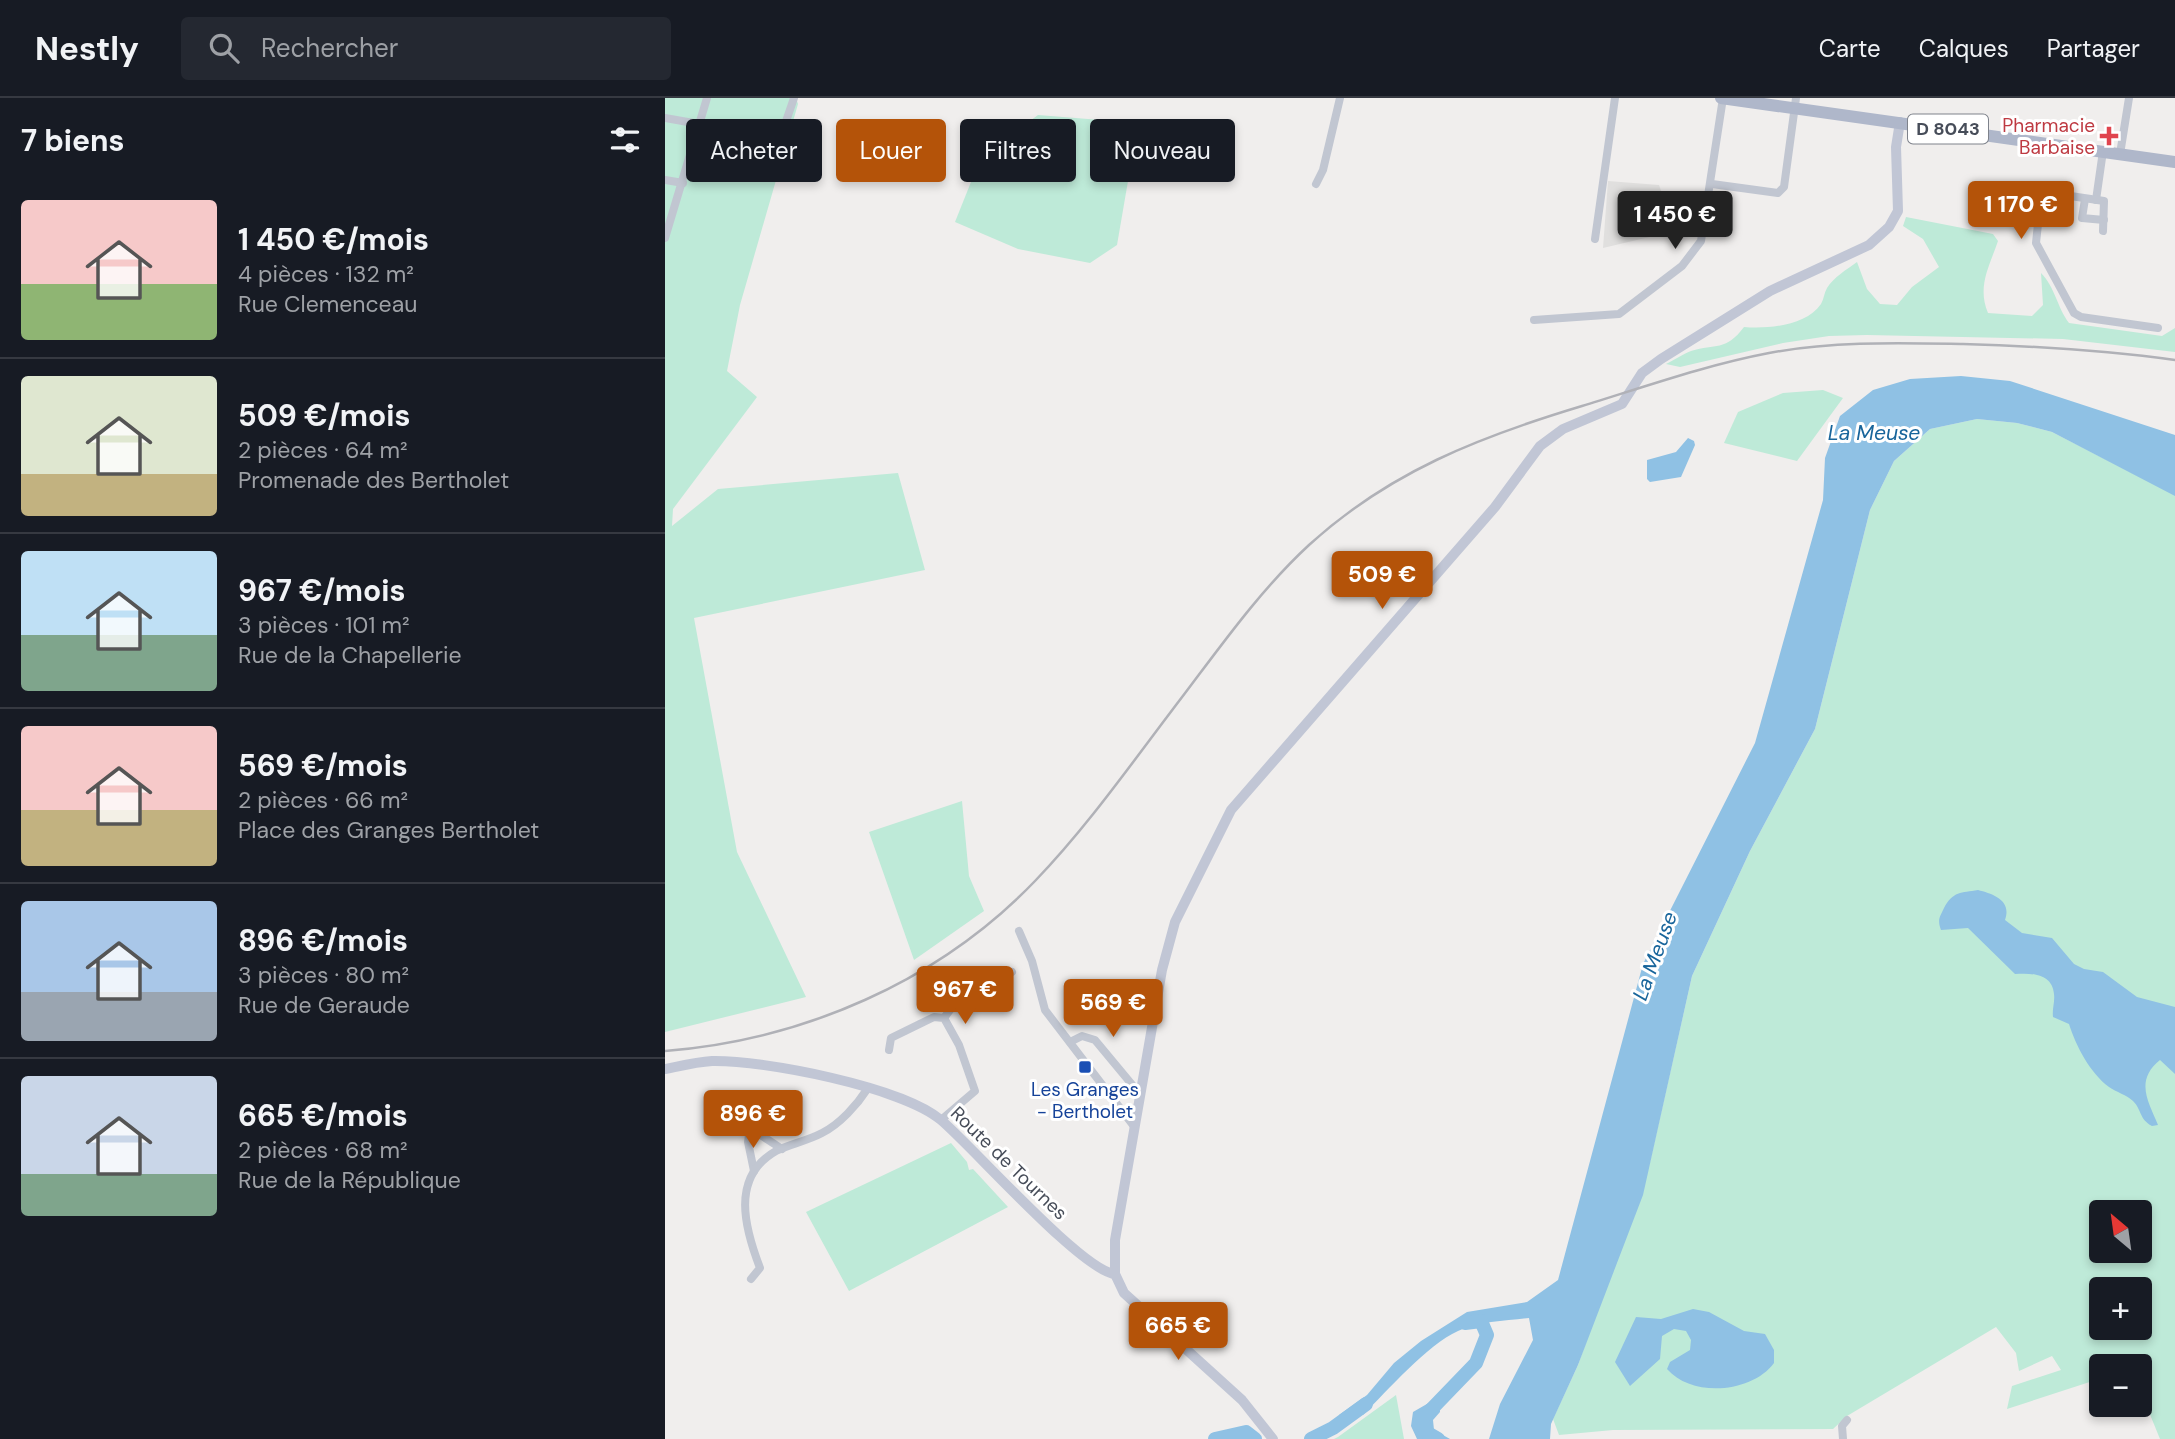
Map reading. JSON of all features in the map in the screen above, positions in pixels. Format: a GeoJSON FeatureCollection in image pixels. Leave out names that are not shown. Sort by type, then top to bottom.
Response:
{"type":"FeatureCollection","features":[{"type":"Feature","properties":{"kind":"main road","name":"D 8043"},"geometry":{"type":"LineString","coordinates":[[1722,98],[1795,103],[1900,122],[2175,162]]}},
{"type":"Feature","properties":{"kind":"street"},"geometry":{"type":"LineString","coordinates":[[701,119],[708,98]]}},
{"type":"Feature","properties":{"kind":"street"},"geometry":{"type":"LineString","coordinates":[[787,119],[794,98]]}},
{"type":"Feature","properties":{"kind":"street"},"geometry":{"type":"LineString","coordinates":[[1315,184],[1323,170],[1340,98]]}},
{"type":"Feature","properties":{"kind":"street"},"geometry":{"type":"LineString","coordinates":[[1595,239],[1615,98]]}},
{"type":"Feature","properties":{"kind":"street"},"geometry":{"type":"LineString","coordinates":[[1534,320],[1619,314],[1682,266],[1701,241],[1712,184],[1722,98]]}},
{"type":"Feature","properties":{"kind":"street"},"geometry":{"type":"LineString","coordinates":[[2120,154],[2129,98]]}},
{"type":"Feature","properties":{"kind":"street"},"geometry":{"type":"LineString","coordinates":[[1712,184],[1778,193],[1784,187],[1795,103]]}},
{"type":"Feature","properties":{"kind":"street"},"geometry":{"type":"LineString","coordinates":[[665,118],[686,122]]}},
{"type":"Feature","properties":{"kind":"street"},"geometry":{"type":"LineString","coordinates":[[1272,1437],[1242,1400],[1124,1293],[1115,1274],[1115,1240],[1133,1125],[1162,970],[1175,922],[1231,810],[1495,507],[1540,446],[1563,429],[1622,404],[1638,377],[1661,359],[1770,291],[1869,245],[1889,227],[1898,211],[1896,147],[1900,122]]}},
{"type":"Feature","properties":{"kind":"street"},"geometry":{"type":"LineString","coordinates":[[2096,200],[2103,151]]}},
{"type":"Feature","properties":{"kind":"street"},"geometry":{"type":"LineString","coordinates":[[665,238],[686,172]]}},
{"type":"Feature","properties":{"kind":"street"},"geometry":{"type":"LineString","coordinates":[[665,180],[683,183]]}},
{"type":"Feature","properties":{"kind":"street"},"geometry":{"type":"LineString","coordinates":[[2103,231],[2106,204],[2044,192],[2041,195],[2036,243],[2074,313],[2081,317],[2158,328]]}},
{"type":"Feature","properties":{"kind":"street"},"geometry":{"type":"LineString","coordinates":[[2085,199],[2082,218],[2104,220]]}},
{"type":"Feature","properties":{"kind":"street"},"geometry":{"type":"LineString","coordinates":[[1019,931],[1032,961],[1045,1010],[1133,1125]]}},
{"type":"Feature","properties":{"kind":"street"},"geometry":{"type":"LineString","coordinates":[[944,1018],[953,1006],[1012,972]]}},
{"type":"Feature","properties":{"kind":"street"},"geometry":{"type":"LineString","coordinates":[[889,1050],[891,1038],[934,1017],[944,1018]]}},
{"type":"Feature","properties":{"kind":"street"},"geometry":{"type":"LineString","coordinates":[[941,1120],[975,1091],[959,1045],[944,1018]]}},
{"type":"Feature","properties":{"kind":"street"},"geometry":{"type":"LineString","coordinates":[[1070,1042],[1082,1036],[1095,1040],[1139,1093]]}},
{"type":"Feature","properties":{"kind":"street","name":"Route de Tournes"},"geometry":{"type":"LineString","coordinates":[[665,1069],[713,1061],[750,1064],[868,1088],[905,1101],[941,1120],[1051,1227],[1083,1255],[1115,1274]]}},
{"type":"Feature","properties":{"kind":"street"},"geometry":{"type":"LineString","coordinates":[[751,1279],[760,1268],[744,1217],[746,1191],[754,1171],[764,1160],[782,1149],[822,1133],[839,1122],[868,1088]]}},
{"type":"Feature","properties":{"kind":"street"},"geometry":{"type":"LineString","coordinates":[[754,1171],[748,1142],[749,1116],[764,1107]]}},
{"type":"Feature","properties":{"kind":"street"},"geometry":{"type":"LineString","coordinates":[[750,1128],[782,1149]]}},
{"type":"Feature","properties":{"kind":"street"},"geometry":{"type":"LineString","coordinates":[[1843,1439],[1842,1426],[1847,1420]]}},
{"type":"Feature","properties":{"kind":"shaded area"},"geometry":{"type":"Polygon","coordinates":[[[1608,181],[1659,185],[1675,231],[1603,248],[1608,181]]]}},
{"type":"Feature","properties":{"kind":"green space"},"geometry":{"type":"Polygon","coordinates":[[[665,98],[796,98],[798,104],[794,119],[686,119],[686,182],[775,182],[740,305],[727,371],[757,397],[673,509],[672,526],[718,489],[898,473],[925,570],[694,618],[737,852],[806,997],[665,1032],[665,98]]]}},
{"type":"Feature","properties":{"kind":"green space"},"geometry":{"type":"Polygon","coordinates":[[[1038,115],[1090,119],[1090,182],[1128,182],[1117,245],[1090,263],[1018,249],[955,222],[971,182],[1076,182],[1076,119],[1033,119],[1038,115]]]}},
{"type":"Feature","properties":{"kind":"green space"},"geometry":{"type":"Polygon","coordinates":[[[1906,217],[1993,234],[1998,241],[1984,286],[1988,313],[2032,316],[2043,305],[2041,273],[2050,284],[2069,323],[2162,336],[2175,328],[2175,352],[2063,339],[1867,335],[1829,336],[1783,343],[1680,367],[1666,364],[1691,351],[1725,343],[1744,327],[1785,325],[1806,317],[1821,304],[1833,280],[1857,262],[1867,289],[1880,304],[1897,305],[1912,287],[1939,267],[1923,239],[1903,226],[1906,217]]]}},
{"type":"Feature","properties":{"kind":"green space"},"geometry":{"type":"Polygon","coordinates":[[[1823,390],[1843,398],[1797,461],[1724,443],[1738,412],[1783,393],[1823,390]]]}},
{"type":"Feature","properties":{"kind":"green space"},"geometry":{"type":"Polygon","coordinates":[[[1977,419],[2017,423],[2052,432],[2175,495],[2175,1439],[2160,1439],[2151,1417],[2152,1354],[2089,1354],[2089,1382],[2007,1409],[2012,1386],[2061,1370],[2052,1356],[2019,1371],[2016,1353],[1996,1327],[1847,1416],[1833,1429],[1613,1430],[1559,1435],[1553,1419],[1578,1365],[1650,1162],[1692,976],[1750,851],[1815,729],[1870,510],[1894,461],[1930,429],[1977,419]]]}},
{"type":"Feature","properties":{"kind":"green space"},"geometry":{"type":"Polygon","coordinates":[[[962,801],[969,876],[984,911],[914,960],[869,832],[962,801]]]}},
{"type":"Feature","properties":{"kind":"green space"},"geometry":{"type":"Polygon","coordinates":[[[951,1143],[967,1162],[969,1170],[973,1169],[1008,1207],[849,1291],[806,1212],[951,1143]]]}},
{"type":"Feature","properties":{"kind":"green space"},"geometry":{"type":"Polygon","coordinates":[[[1396,1395],[1404,1439],[1334,1439],[1338,1437],[1396,1395]]]}},
{"type":"Feature","properties":{"kind":"water","name":"La Meuse"},"geometry":{"type":"Polygon","coordinates":[[[1961,376],[2010,381],[2175,435],[2175,496],[2052,432],[2017,423],[1977,419],[1930,429],[1894,461],[1870,510],[1815,729],[1750,851],[1692,976],[1643,1195],[1578,1365],[1551,1424],[1550,1439],[1489,1439],[1500,1404],[1533,1340],[1529,1318],[1484,1323],[1458,1331],[1421,1357],[1363,1415],[1339,1415],[1367,1395],[1394,1363],[1421,1341],[1467,1312],[1527,1302],[1558,1280],[1643,964],[1755,743],[1823,500],[1825,458],[1840,416],[1873,390],[1910,379],[1961,376]]]}},
{"type":"Feature","properties":{"kind":"water"},"geometry":{"type":"Polygon","coordinates":[[[1688,438],[1694,441],[1695,445],[1681,477],[1650,482],[1647,479],[1647,460],[1676,452],[1688,438]]]}},
{"type":"Feature","properties":{"kind":"water"},"geometry":{"type":"Polygon","coordinates":[[[1978,890],[2000,899],[2006,907],[2005,920],[2022,933],[2052,938],[2074,964],[2084,969],[2103,972],[2137,997],[2175,1007],[2175,1074],[2160,1060],[2147,1076],[2146,1092],[2158,1125],[2152,1126],[2148,1123],[2133,1101],[2109,1087],[2090,1067],[2069,1024],[2053,1017],[2054,994],[2045,978],[2034,974],[2015,974],[1968,928],[1941,930],[1939,918],[1951,898],[1978,890]]]}},
{"type":"Feature","properties":{"kind":"water"},"geometry":{"type":"Polygon","coordinates":[[[1693,1309],[1709,1312],[1744,1331],[1765,1334],[1774,1350],[1774,1363],[1752,1381],[1737,1386],[1706,1388],[1691,1385],[1667,1369],[1670,1362],[1690,1350],[1691,1340],[1686,1331],[1674,1329],[1662,1336],[1660,1359],[1630,1386],[1615,1362],[1636,1317],[1661,1319],[1693,1309]]]}},
{"type":"Feature","properties":{"kind":"water"},"geometry":{"type":"Polygon","coordinates":[[[1439,1397],[1440,1412],[1433,1420],[1434,1430],[1450,1439],[1417,1439],[1411,1426],[1413,1412],[1439,1397]]]}},
{"type":"Feature","properties":{"kind":"waterway"},"geometry":{"type":"LineString","coordinates":[[1438,1439],[1426,1432],[1422,1419],[1476,1363],[1487,1335],[1481,1321],[1465,1323]]}},
{"type":"Feature","properties":{"kind":"waterway"},"geometry":{"type":"LineString","coordinates":[[1311,1439],[1333,1428],[1366,1404]]}},
{"type":"Feature","properties":{"kind":"waterway"},"geometry":{"type":"LineString","coordinates":[[1215,1439],[1246,1432],[1255,1439]]}},
{"type":"Feature","properties":{"kind":"railway"},"geometry":{"type":"LineString","coordinates":[[665,1051],[717,1045],[817,1019],[865,1000],[956,949],[997,917],[1035,881],[1072,840],[1238,624],[1272,583],[1309,545],[1339,519],[1403,477],[1471,444],[1544,418],[1722,364],[1817,346],[2017,346],[2175,360]]}},
{"type":"Feature","properties":{"kind":"place","name":"Pharmacie Barbaise"},"geometry":{"type":"Point","coordinates":[2109,136]}},
{"type":"Feature","properties":{"kind":"place","name":"Les Granges - Bertholet"},"geometry":{"type":"Point","coordinates":[1085,1067]}}]}
